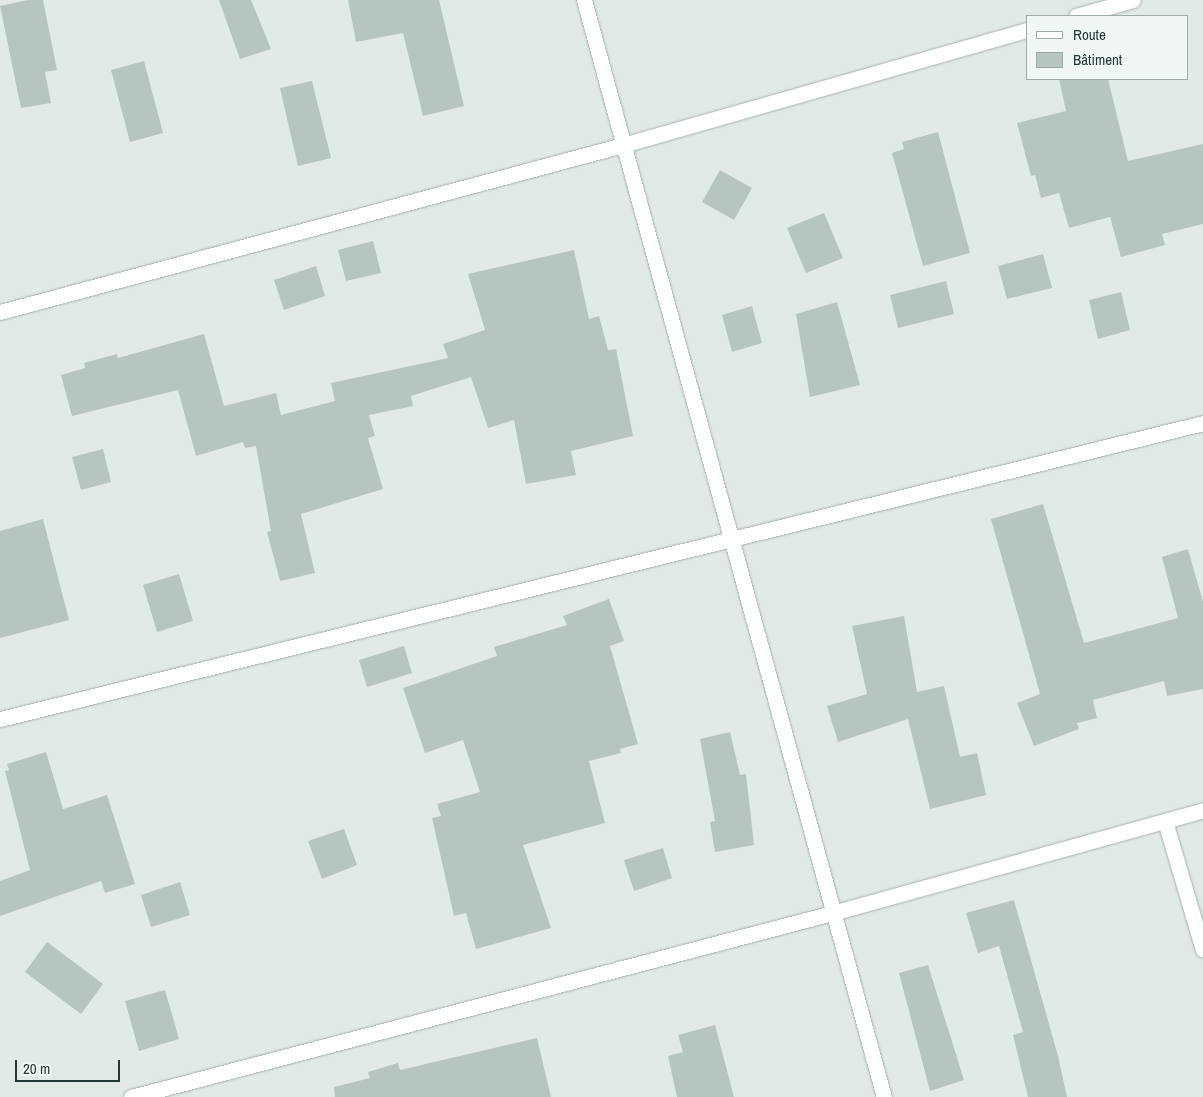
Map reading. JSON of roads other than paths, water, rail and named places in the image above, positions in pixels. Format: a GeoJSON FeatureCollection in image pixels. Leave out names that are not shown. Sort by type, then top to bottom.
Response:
{"type":"FeatureCollection","features":[{"type":"Feature","properties":{"kind":"street"},"geometry":{"type":"LineString","coordinates":[[584,0],[836,912],[884,1097]]}},
{"type":"Feature","properties":{"kind":"street"},"geometry":{"type":"LineString","coordinates":[[1080,15],[1133,0]]}},
{"type":"Feature","properties":{"kind":"street"},"geometry":{"type":"LineString","coordinates":[[0,312],[623,145],[1026,30]]}},
{"type":"Feature","properties":{"kind":"street"},"geometry":{"type":"LineString","coordinates":[[0,719],[1203,423]]}},
{"type":"Feature","properties":{"kind":"street"},"geometry":{"type":"LineString","coordinates":[[131,1097],[836,912],[1203,810]]}},
{"type":"Feature","properties":{"kind":"street"},"geometry":{"type":"LineString","coordinates":[[1165,821],[1203,950]]}}]}
